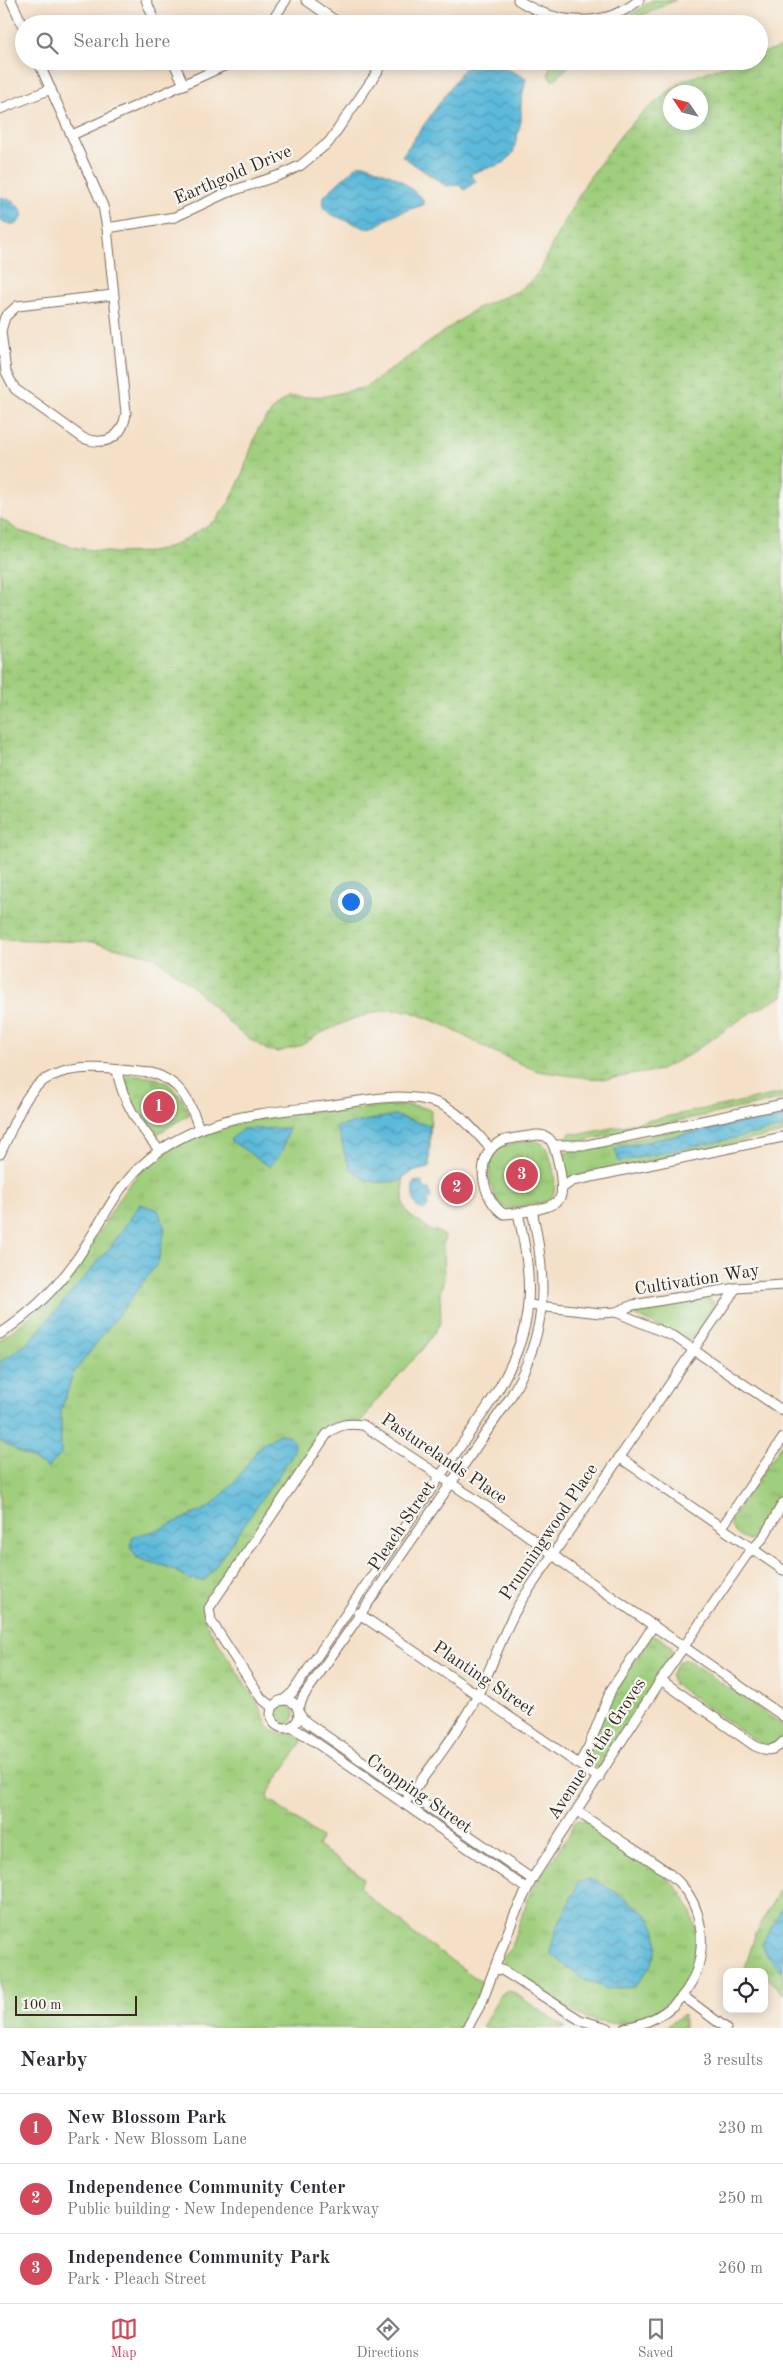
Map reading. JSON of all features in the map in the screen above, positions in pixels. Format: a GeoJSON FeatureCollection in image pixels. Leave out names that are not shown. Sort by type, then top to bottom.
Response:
{"type":"FeatureCollection","features":[{"type":"Feature","properties":{"kind":"street"},"geometry":{"type":"LineString","coordinates":[[11,0],[18,15]]}},
{"type":"Feature","properties":{"kind":"street"},"geometry":{"type":"LineString","coordinates":[[146,0],[152,15]]}},
{"type":"Feature","properties":{"kind":"street"},"geometry":{"type":"LineString","coordinates":[[276,15],[286,0]]}},
{"type":"Feature","properties":{"kind":"street"},"geometry":{"type":"LineString","coordinates":[[306,0],[327,15]]}},
{"type":"Feature","properties":{"kind":"street"},"geometry":{"type":"LineString","coordinates":[[518,0],[548,15]]}},
{"type":"Feature","properties":{"kind":"street"},"geometry":{"type":"LineString","coordinates":[[613,15],[639,0]]}},
{"type":"Feature","properties":{"kind":"street"},"geometry":{"type":"LineString","coordinates":[[42,70],[103,206],[107,228],[126,413],[121,430],[110,440],[102,443],[84,438],[15,388],[6,372],[1,331],[2,316],[17,306],[26,303],[113,295]]}},
{"type":"Feature","properties":{"kind":"street"},"geometry":{"type":"LineString","coordinates":[[177,70],[184,85]]}},
{"type":"Feature","properties":{"kind":"street"},"geometry":{"type":"LineString","coordinates":[[72,135],[216,70]]}},
{"type":"Feature","properties":{"kind":"street","name":"Earthgold Drive"},"geometry":{"type":"LineString","coordinates":[[107,228],[175,217],[226,192],[283,174],[301,165],[329,142],[378,70]]}},
{"type":"Feature","properties":{"kind":"street"},"geometry":{"type":"LineString","coordinates":[[0,109],[51,89]]}},
{"type":"Feature","properties":{"kind":"street"},"geometry":{"type":"LineString","coordinates":[[0,1154],[26,1099],[34,1088],[45,1079],[66,1070],[80,1068],[152,1073],[173,1082],[186,1098],[199,1128]]}},
{"type":"Feature","properties":{"kind":"street"},"geometry":{"type":"LineString","coordinates":[[116,1071],[126,1104],[134,1118],[159,1150]]}},
{"type":"Feature","properties":{"kind":"street"},"geometry":{"type":"LineString","coordinates":[[1,1332],[39,1303],[71,1268],[118,1191],[129,1178],[159,1150],[199,1128],[245,1114],[395,1097],[424,1099],[439,1103],[453,1111],[465,1120],[491,1149]]}},
{"type":"Feature","properties":{"kind":"street"},"geometry":{"type":"LineString","coordinates":[[554,1145],[587,1145],[783,1104]]}},
{"type":"Feature","properties":{"kind":"street"},"geometry":{"type":"LineString","coordinates":[[537,1135],[548,1138],[554,1145],[562,1188],[560,1198],[552,1205],[518,1213],[504,1214],[490,1202],[484,1175],[485,1161],[491,1149],[499,1142],[537,1135]]}},
{"type":"Feature","properties":{"kind":"street"},"geometry":{"type":"LineString","coordinates":[[562,1188],[572,1181],[783,1138]]}},
{"type":"Feature","properties":{"kind":"street","name":"Pleach Street"},"geometry":{"type":"LineString","coordinates":[[299,1712],[303,1697],[361,1615],[521,1378],[535,1340],[542,1307],[541,1250],[532,1210]]}},
{"type":"Feature","properties":{"kind":"street","name":"Pleach Street"},"geometry":{"type":"LineString","coordinates":[[284,1700],[292,1693],[351,1608],[440,1478],[508,1373],[522,1338],[529,1305],[529,1266],[518,1213]]}},
{"type":"Feature","properties":{"kind":"street","name":"Cultivation Way"},"geometry":{"type":"LineString","coordinates":[[529,1305],[600,1313],[616,1312],[633,1305],[736,1288],[783,1285]]}},
{"type":"Feature","properties":{"kind":"street","name":"Prunningwood Place"},"geometry":{"type":"LineString","coordinates":[[404,1804],[478,1694],[514,1613],[736,1288]]}},
{"type":"Feature","properties":{"kind":"street","name":"Cultivation Way"},"geometry":{"type":"LineString","coordinates":[[616,1312],[655,1327],[694,1350],[783,1411]]}},
{"type":"Feature","properties":{"kind":"street","name":"Pasturelands Place"},"geometry":{"type":"LineString","coordinates":[[272,1707],[261,1698],[211,1621],[209,1608],[327,1434],[346,1424],[363,1425],[440,1478],[451,1483],[654,1625],[683,1648],[783,1716]]}},
{"type":"Feature","properties":{"kind":"street"},"geometry":{"type":"LineString","coordinates":[[722,1528],[783,1438]]}},
{"type":"Feature","properties":{"kind":"street"},"geometry":{"type":"LineString","coordinates":[[619,1457],[783,1570]]}},
{"type":"Feature","properties":{"kind":"street","name":"Avenue of the Groves"},"geometry":{"type":"LineString","coordinates":[[467,2028],[482,2002],[514,1916],[532,1879],[661,1680],[783,1503]]}},
{"type":"Feature","properties":{"kind":"street","name":"Planting Street"},"geometry":{"type":"LineString","coordinates":[[351,1608],[599,1778]]}},
{"type":"Feature","properties":{"kind":"street"},"geometry":{"type":"LineString","coordinates":[[579,1764],[589,1746],[611,1690],[654,1625]]}},
{"type":"Feature","properties":{"kind":"street"},"geometry":{"type":"LineString","coordinates":[[661,1680],[756,1746],[765,1750],[773,1750],[783,1742]]}},
{"type":"Feature","properties":{"kind":"street"},"geometry":{"type":"LineString","coordinates":[[284,1700],[292,1702],[299,1712],[296,1724],[291,1727],[282,1728],[274,1724],[270,1716],[272,1707],[284,1700]]}},
{"type":"Feature","properties":{"kind":"street","name":"Cropping Street"},"geometry":{"type":"LineString","coordinates":[[299,1712],[306,1722],[532,1879]]}},
{"type":"Feature","properties":{"kind":"street","name":"Cropping Street"},"geometry":{"type":"LineString","coordinates":[[291,1727],[527,1889]]}},
{"type":"Feature","properties":{"kind":"street"},"geometry":{"type":"LineString","coordinates":[[577,1811],[667,1872],[684,1888],[696,1912],[702,1940],[698,1965],[683,1996],[654,2018],[636,2026],[625,2028]]}},
{"type":"Feature","properties":{"kind":"street"},"geometry":{"type":"LineString","coordinates":[[495,1968],[502,1970],[580,2020],[608,2028]]}},
{"type":"Feature","properties":{"kind":"street"},"geometry":{"type":"LineString","coordinates":[[683,1996],[726,2028]]}},
{"type":"Feature","properties":{"kind":"green space"},"geometry":{"type":"Polygon","coordinates":[[[652,0],[676,0],[644,15],[629,15],[652,0]]]}},
{"type":"Feature","properties":{"kind":"green space"},"geometry":{"type":"Polygon","coordinates":[[[783,47],[783,996],[747,1015],[687,1056],[660,1070],[608,1079],[588,1078],[537,1071],[490,1050],[444,1025],[409,1011],[389,1010],[375,1012],[350,1020],[319,1034],[302,1045],[278,1052],[267,1050],[238,1031],[193,987],[155,957],[92,942],[0,939],[0,518],[19,531],[78,548],[115,553],[152,552],[177,544],[216,520],[230,501],[241,478],[258,429],[276,406],[288,397],[326,396],[366,387],[477,308],[518,291],[532,280],[542,268],[554,240],[587,181],[621,135],[640,115],[663,96],[663,130],[708,130],[708,85],[677,85],[682,81],[712,70],[768,70],[768,51],[783,47]]]}},
{"type":"Feature","properties":{"kind":"green space"},"geometry":{"type":"Polygon","coordinates":[[[549,70],[565,70],[553,81],[548,75],[549,70]]]}},
{"type":"Feature","properties":{"kind":"green space"},"geometry":{"type":"Polygon","coordinates":[[[128,1075],[151,1077],[166,1082],[184,1102],[190,1114],[154,1136],[135,1112],[123,1083],[128,1075]]]}},
{"type":"Feature","properties":{"kind":"green space"},"geometry":{"type":"Polygon","coordinates":[[[783,1093],[783,1099],[588,1140],[582,1144],[565,1143],[570,1133],[582,1134],[783,1093]]]}},
{"type":"Feature","properties":{"kind":"green space"},"geometry":{"type":"Polygon","coordinates":[[[401,1105],[417,1106],[431,1110],[429,1168],[410,1172],[410,1174],[403,1176],[403,1204],[409,1215],[433,1232],[435,1230],[445,1236],[443,1245],[444,1279],[440,1294],[441,1322],[425,1346],[374,1403],[362,1422],[335,1422],[326,1428],[204,1607],[205,1622],[258,1704],[268,1726],[277,1733],[293,1734],[303,1740],[267,1795],[269,1802],[276,1803],[321,1838],[318,1846],[364,1878],[359,1887],[376,1903],[402,1922],[410,1931],[483,1983],[474,2007],[461,2028],[0,2028],[0,1339],[48,1300],[69,1277],[87,1252],[123,1193],[148,1165],[178,1145],[212,1130],[249,1120],[288,1114],[401,1105]]]}},
{"type":"Feature","properties":{"kind":"green space"},"geometry":{"type":"Polygon","coordinates":[[[783,1109],[783,1133],[565,1178],[560,1154],[783,1109]]]}},
{"type":"Feature","properties":{"kind":"green space"},"geometry":{"type":"Polygon","coordinates":[[[530,1140],[541,1143],[547,1149],[553,1170],[554,1192],[550,1198],[544,1201],[509,1209],[502,1206],[493,1191],[490,1181],[491,1161],[494,1153],[500,1148],[530,1140]]]}},
{"type":"Feature","properties":{"kind":"green space"},"geometry":{"type":"Polygon","coordinates":[[[706,1298],[713,1301],[715,1309],[693,1339],[686,1340],[633,1314],[635,1310],[706,1298]]]}},
{"type":"Feature","properties":{"kind":"green space"},"geometry":{"type":"Polygon","coordinates":[[[783,1443],[783,1496],[761,1534],[755,1540],[746,1539],[735,1532],[730,1524],[730,1520],[783,1443]]]}},
{"type":"Feature","properties":{"kind":"green space"},"geometry":{"type":"Polygon","coordinates":[[[651,1636],[658,1637],[671,1646],[672,1655],[604,1763],[599,1768],[591,1767],[585,1761],[609,1699],[651,1636]]]}},
{"type":"Feature","properties":{"kind":"green space"},"geometry":{"type":"Polygon","coordinates":[[[686,1659],[783,1725],[780,1741],[771,1747],[763,1746],[674,1684],[670,1675],[679,1662],[686,1659]]]}},
{"type":"Feature","properties":{"kind":"green space"},"geometry":{"type":"Polygon","coordinates":[[[283,1704],[291,1707],[294,1715],[291,1723],[283,1726],[275,1723],[272,1715],[275,1707],[283,1704]]]}},
{"type":"Feature","properties":{"kind":"green space"},"geometry":{"type":"Polygon","coordinates":[[[579,1820],[584,1821],[661,1872],[679,1890],[691,1912],[696,1935],[694,1958],[686,1979],[673,1998],[655,2012],[632,2021],[606,2023],[579,2015],[542,1993],[507,1968],[503,1963],[503,1957],[509,1952],[530,1893],[570,1833],[574,1823],[579,1820]]]}},
{"type":"Feature","properties":{"kind":"green space"},"geometry":{"type":"Polygon","coordinates":[[[783,1883],[783,1994],[768,1978],[768,1968],[745,1968],[755,1935],[783,1883]]]}},
{"type":"Feature","properties":{"kind":"green space"},"geometry":{"type":"Polygon","coordinates":[[[506,1991],[513,1992],[566,2028],[482,2028],[499,1996],[506,1991]]]}},
{"type":"Feature","properties":{"kind":"green space"},"geometry":{"type":"Polygon","coordinates":[[[684,2014],[684,2028],[665,2028],[684,2014]]]}},
{"type":"Feature","properties":{"kind":"water"},"geometry":{"type":"Polygon","coordinates":[[[463,70],[510,70],[526,78],[521,103],[521,121],[513,153],[504,163],[470,174],[476,181],[465,190],[459,185],[446,186],[402,156],[463,70]]]}},
{"type":"Feature","properties":{"kind":"water"},"geometry":{"type":"Polygon","coordinates":[[[365,164],[398,178],[423,199],[423,205],[395,214],[374,227],[365,228],[330,214],[323,207],[324,196],[358,165],[365,164]]]}},
{"type":"Feature","properties":{"kind":"water"},"geometry":{"type":"Polygon","coordinates":[[[0,197],[10,200],[20,207],[22,215],[15,225],[0,221],[0,197]]]}},
{"type":"Feature","properties":{"kind":"water"},"geometry":{"type":"Polygon","coordinates":[[[783,1114],[783,1128],[619,1162],[615,1148],[783,1114]]]}},
{"type":"Feature","properties":{"kind":"water"},"geometry":{"type":"Polygon","coordinates":[[[394,1115],[430,1126],[429,1168],[410,1172],[410,1174],[403,1176],[403,1180],[373,1182],[366,1180],[354,1172],[349,1165],[340,1136],[335,1127],[394,1115]]]}},
{"type":"Feature","properties":{"kind":"water"},"geometry":{"type":"Polygon","coordinates":[[[289,1128],[282,1151],[270,1167],[230,1140],[243,1129],[289,1128]]]}},
{"type":"Feature","properties":{"kind":"water"},"geometry":{"type":"Polygon","coordinates":[[[421,1181],[425,1189],[429,1189],[431,1198],[427,1199],[428,1206],[426,1209],[420,1210],[414,1201],[413,1189],[414,1182],[421,1181]]]}},
{"type":"Feature","properties":{"kind":"water"},"geometry":{"type":"Polygon","coordinates":[[[140,1204],[158,1210],[165,1229],[158,1263],[73,1374],[61,1411],[61,1455],[48,1468],[0,1441],[0,1362],[28,1343],[112,1245],[140,1204]]]}},
{"type":"Feature","properties":{"kind":"water"},"geometry":{"type":"Polygon","coordinates":[[[279,1434],[284,1434],[293,1440],[292,1456],[207,1578],[203,1581],[190,1579],[170,1568],[137,1558],[130,1546],[133,1536],[155,1531],[210,1507],[234,1483],[260,1446],[279,1434]]]}},
{"type":"Feature","properties":{"kind":"water"},"geometry":{"type":"Polygon","coordinates":[[[588,1879],[597,1881],[634,1905],[647,1915],[655,1929],[657,1947],[654,1956],[646,1972],[634,1987],[607,1989],[582,1979],[550,1953],[555,1932],[578,1883],[588,1879]]]}},
{"type":"Feature","properties":{"kind":"water"},"geometry":{"type":"Polygon","coordinates":[[[783,1906],[783,1972],[765,1954],[762,1944],[783,1906]]]}},
{"type":"Feature","properties":{"kind":"place","name":"New Blossom Park"},"geometry":{"type":"Point","coordinates":[159,1107]}},
{"type":"Feature","properties":{"kind":"place","name":"Independence Community Park"},"geometry":{"type":"Point","coordinates":[522,1175]}},
{"type":"Feature","properties":{"kind":"place","name":"Independence Community Center"},"geometry":{"type":"Point","coordinates":[457,1188]}}]}
